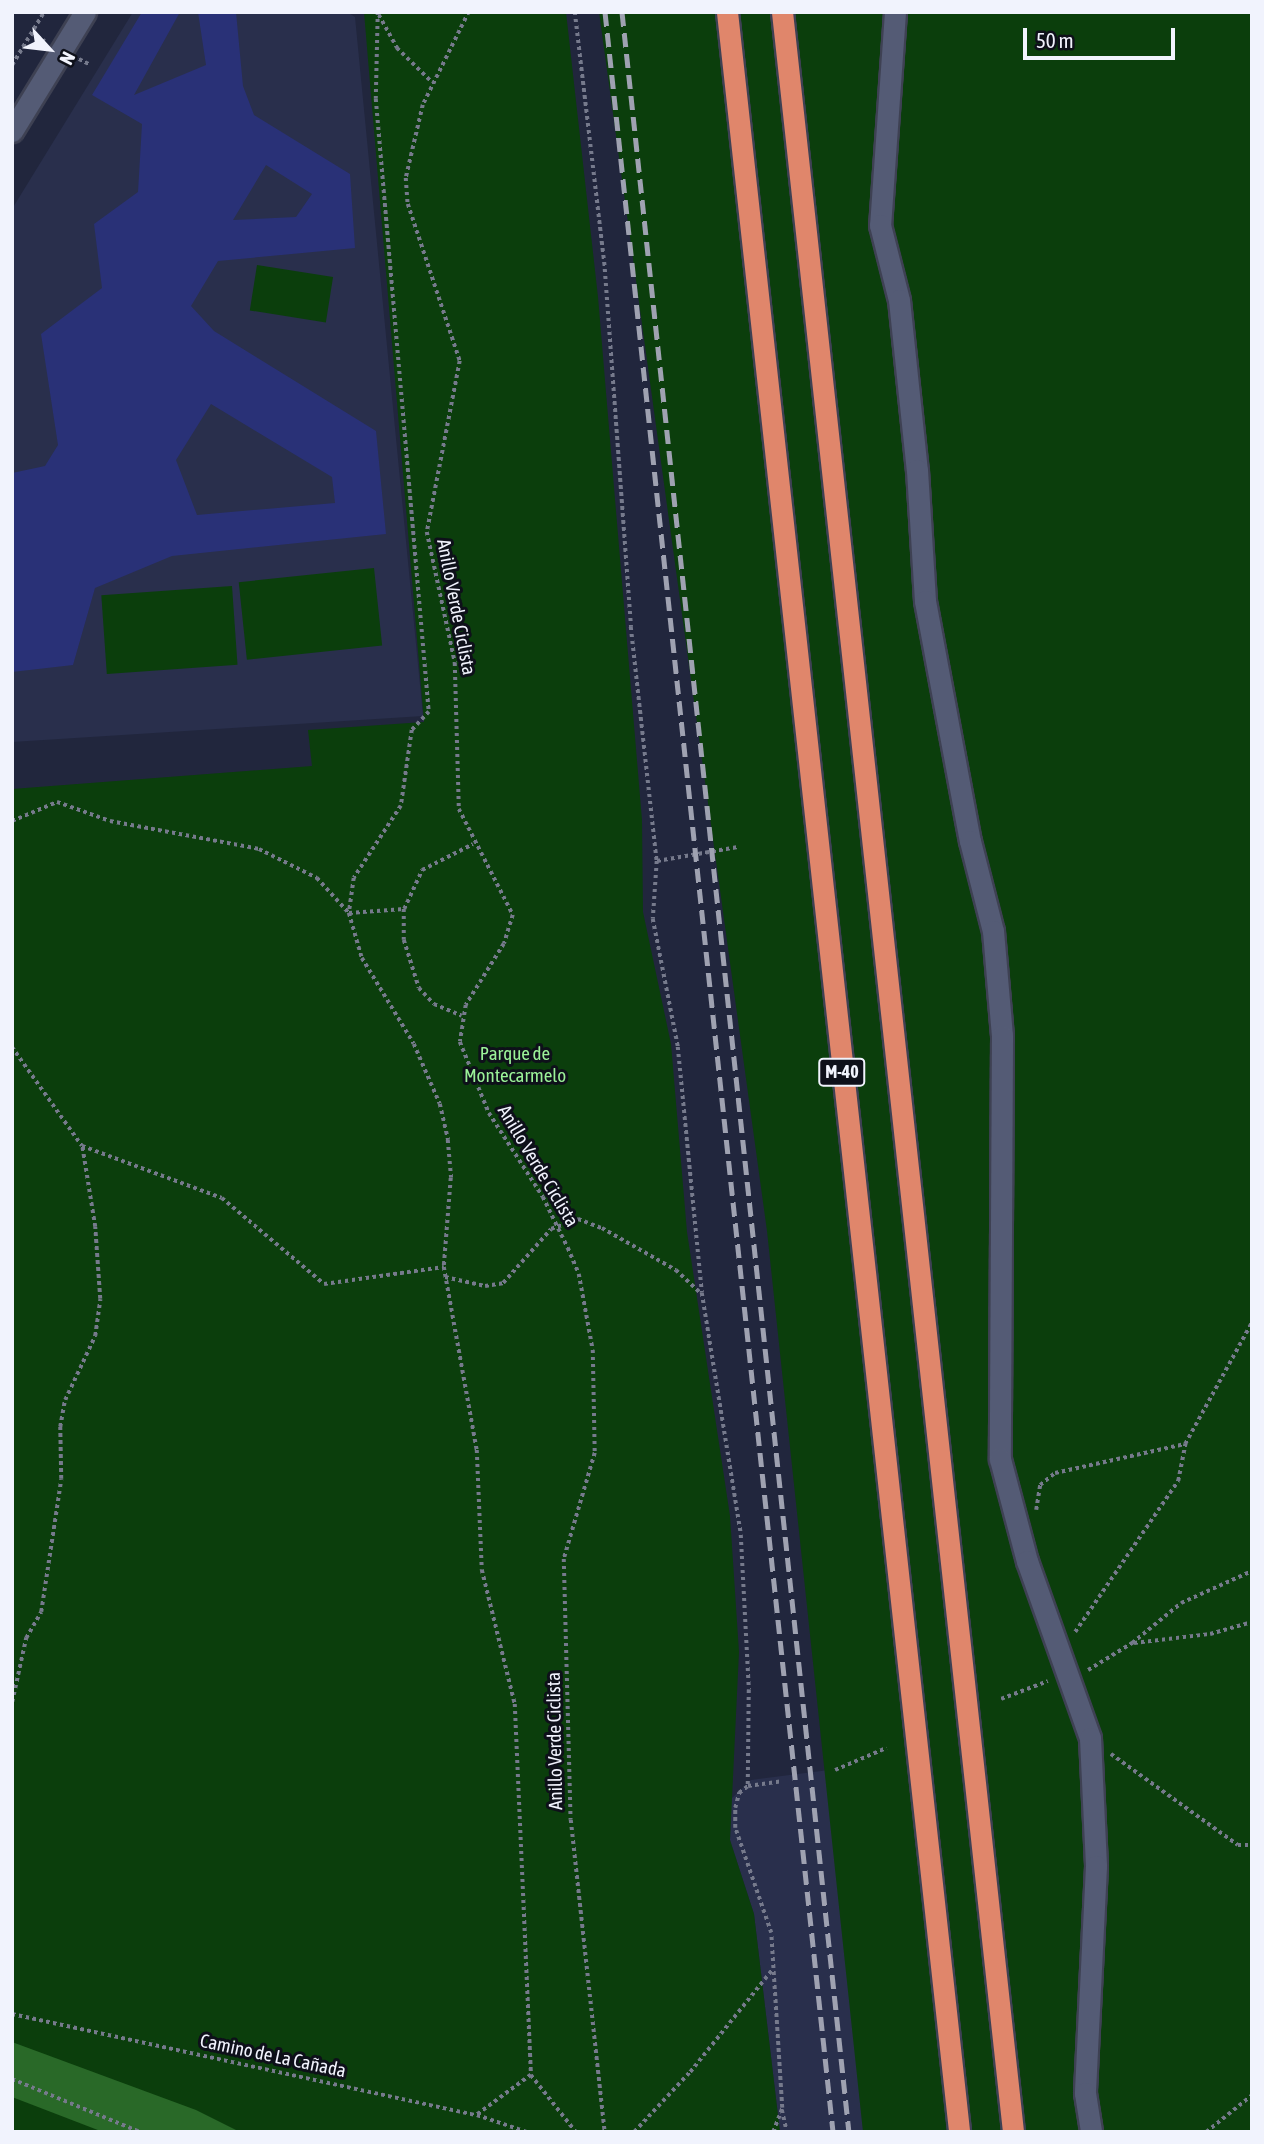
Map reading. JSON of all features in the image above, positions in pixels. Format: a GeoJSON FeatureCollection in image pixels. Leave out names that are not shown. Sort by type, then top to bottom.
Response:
{"type":"FeatureCollection","features":[{"type":"Feature","properties":{"kind":"highway","name":"M-40"},"geometry":{"type":"LineString","coordinates":[[727,12],[959,2132]]}},
{"type":"Feature","properties":{"kind":"highway","name":"M-40"},"geometry":{"type":"LineString","coordinates":[[782,12],[1013,2132]]}},
{"type":"Feature","properties":{"kind":"street"},"geometry":{"type":"LineString","coordinates":[[12,131],[85,12]]}},
{"type":"Feature","properties":{"kind":"street"},"geometry":{"type":"LineString","coordinates":[[895,12],[880,225],[900,313],[917,470],[925,601],[970,841],[993,930],[1002,1036],[1000,1459],[1027,1562],[1062,1651],[1090,1738],[1096,1866],[1085,2092],[1091,2132]]}},
{"type":"Feature","properties":{"kind":"path"},"geometry":{"type":"LineString","coordinates":[[12,65],[44,12]]}},
{"type":"Feature","properties":{"kind":"path","name":"Anillo Verde Ciclista"},"geometry":{"type":"LineString","coordinates":[[469,12],[432,83],[415,132],[406,178],[408,204],[460,361],[427,531],[455,663],[459,809],[473,844],[504,891],[513,915],[504,944],[462,1016],[460,1042],[477,1087],[558,1224],[579,1274],[586,1305],[598,1419],[594,1460],[564,1559],[570,1820],[605,2132]]}},
{"type":"Feature","properties":{"kind":"path"},"geometry":{"type":"LineString","coordinates":[[575,12],[605,269],[632,627],[657,861],[653,919],[678,1047],[702,1293],[741,1535],[749,1690],[748,1786]]}},
{"type":"Feature","properties":{"kind":"path"},"geometry":{"type":"LineString","coordinates":[[378,13],[397,48],[432,83]]}},
{"type":"Feature","properties":{"kind":"path"},"geometry":{"type":"LineString","coordinates":[[378,13],[376,99],[429,712],[412,730],[401,806],[354,878],[349,913],[362,958],[414,1044],[440,1104],[451,1178],[445,1277],[477,1450],[482,1570],[515,1703],[531,2075],[576,2132]]}},
{"type":"Feature","properties":{"kind":"path"},"geometry":{"type":"LineString","coordinates":[[13,821],[57,802],[110,821],[259,849],[317,878],[349,913]]}},
{"type":"Feature","properties":{"kind":"path"},"geometry":{"type":"LineString","coordinates":[[462,1016],[434,1004],[419,988],[404,940],[404,909],[422,870],[473,844]]}},
{"type":"Feature","properties":{"kind":"path"},"geometry":{"type":"LineString","coordinates":[[657,861],[738,847]]}},
{"type":"Feature","properties":{"kind":"path"},"geometry":{"type":"LineString","coordinates":[[349,913],[404,909]]}},
{"type":"Feature","properties":{"kind":"path"},"geometry":{"type":"LineString","coordinates":[[12,1047],[82,1146],[95,1227],[100,1299],[95,1336],[65,1400],[60,1426],[61,1479],[41,1612],[26,1638],[12,1702]]}},
{"type":"Feature","properties":{"kind":"path"},"geometry":{"type":"LineString","coordinates":[[82,1146],[222,1198],[324,1284],[444,1267]]}},
{"type":"Feature","properties":{"kind":"path"},"geometry":{"type":"LineString","coordinates":[[445,1277],[485,1286],[503,1283],[558,1224],[571,1219],[595,1224],[676,1270],[702,1293]]}},
{"type":"Feature","properties":{"kind":"path"},"geometry":{"type":"LineString","coordinates":[[1062,1651],[1178,1481],[1185,1444],[1252,1322]]}},
{"type":"Feature","properties":{"kind":"path"},"geometry":{"type":"LineString","coordinates":[[1036,1513],[1040,1485],[1055,1473],[1185,1444]]}},
{"type":"Feature","properties":{"kind":"path"},"geometry":{"type":"LineString","coordinates":[[1252,1571],[1181,1603],[1132,1643],[1210,1634],[1252,1622]]}},
{"type":"Feature","properties":{"kind":"path"},"geometry":{"type":"LineString","coordinates":[[1090,1738],[1238,1844],[1252,1845]]}},
{"type":"Feature","properties":{"kind":"path"},"geometry":{"type":"LineString","coordinates":[[835,1770],[887,1748]]}},
{"type":"Feature","properties":{"kind":"path"},"geometry":{"type":"LineString","coordinates":[[782,1782],[748,1786],[739,1793],[735,1828],[767,1916],[782,2108],[787,2132]]}},
{"type":"Feature","properties":{"kind":"path"},"geometry":{"type":"LineString","coordinates":[[634,2132],[690,2072],[772,1970]]}},
{"type":"Feature","properties":{"kind":"path","name":"Camino de La Cañada"},"geometry":{"type":"LineString","coordinates":[[12,2014],[477,2115],[527,2132]]}},
{"type":"Feature","properties":{"kind":"path"},"geometry":{"type":"LineString","coordinates":[[477,2115],[531,2075]]}},
{"type":"Feature","properties":{"kind":"path"},"geometry":{"type":"LineString","coordinates":[[12,2079],[139,2132]]}},
{"type":"Feature","properties":{"kind":"path"},"geometry":{"type":"LineString","coordinates":[[1206,2132],[1252,2095]]}},
{"type":"Feature","properties":{"kind":"path"},"geometry":{"type":"LineString","coordinates":[[773,2132],[782,2108]]}},
{"type":"Feature","properties":{"kind":"shaded area"},"geometry":{"type":"Polygon","coordinates":[[[133,12],[347,12],[355,17],[423,716],[12,742],[12,209],[133,12]]]}},
{"type":"Feature","properties":{"kind":"shaded area"},"geometry":{"type":"Polygon","coordinates":[[[837,1769],[908,2132],[780,2132],[754,1914],[730,1840],[731,1799],[751,1780],[837,1769]]]}},
{"type":"Feature","properties":{"kind":"green space","name":"Parque de Montecarmelo"},"geometry":{"type":"Polygon","coordinates":[[[364,12],[566,12],[598,297],[642,820],[643,912],[671,1044],[687,1232],[730,1516],[739,1652],[730,1840],[754,1914],[780,2132],[12,2132],[12,789],[312,766],[308,730],[424,722],[364,12]]]}},
{"type":"Feature","properties":{"kind":"green space"},"geometry":{"type":"Polygon","coordinates":[[[599,12],[1252,12],[1252,2132],[863,2132],[767,1231],[599,12]]]}},
{"type":"Feature","properties":{"kind":"green space"},"geometry":{"type":"Polygon","coordinates":[[[257,265],[333,277],[326,322],[250,310],[257,265]]]}},
{"type":"Feature","properties":{"kind":"green space"},"geometry":{"type":"Polygon","coordinates":[[[374,568],[382,646],[247,660],[239,582],[374,568]]]}},
{"type":"Feature","properties":{"kind":"green space"},"geometry":{"type":"Polygon","coordinates":[[[232,586],[238,665],[107,674],[101,595],[232,586]]]}},
{"type":"Feature","properties":{"kind":"green space"},"geometry":{"type":"Polygon","coordinates":[[[12,2042],[196,2110],[240,2132],[103,2132],[12,2097],[12,2042]]]}},
{"type":"Feature","properties":{"kind":"building"},"geometry":{"type":"Polygon","coordinates":[[[142,12],[180,12],[134,95],[206,65],[198,12],[236,12],[243,86],[254,115],[350,174],[355,248],[218,261],[191,306],[214,331],[376,431],[386,534],[172,556],[95,588],[73,665],[12,672],[12,473],[45,466],[58,445],[41,334],[102,288],[94,224],[138,192],[142,124],[92,95],[142,12]],[[266,165],[233,220],[296,217],[312,194],[266,165]],[[211,404],[176,460],[197,515],[335,503],[332,477],[211,404]]]}},
{"type":"Feature","properties":{"kind":"railway"},"geometry":{"type":"LineString","coordinates":[[605,12],[833,2132]]}},
{"type":"Feature","properties":{"kind":"railway"},"geometry":{"type":"LineString","coordinates":[[622,12],[849,2132]]}}]}
